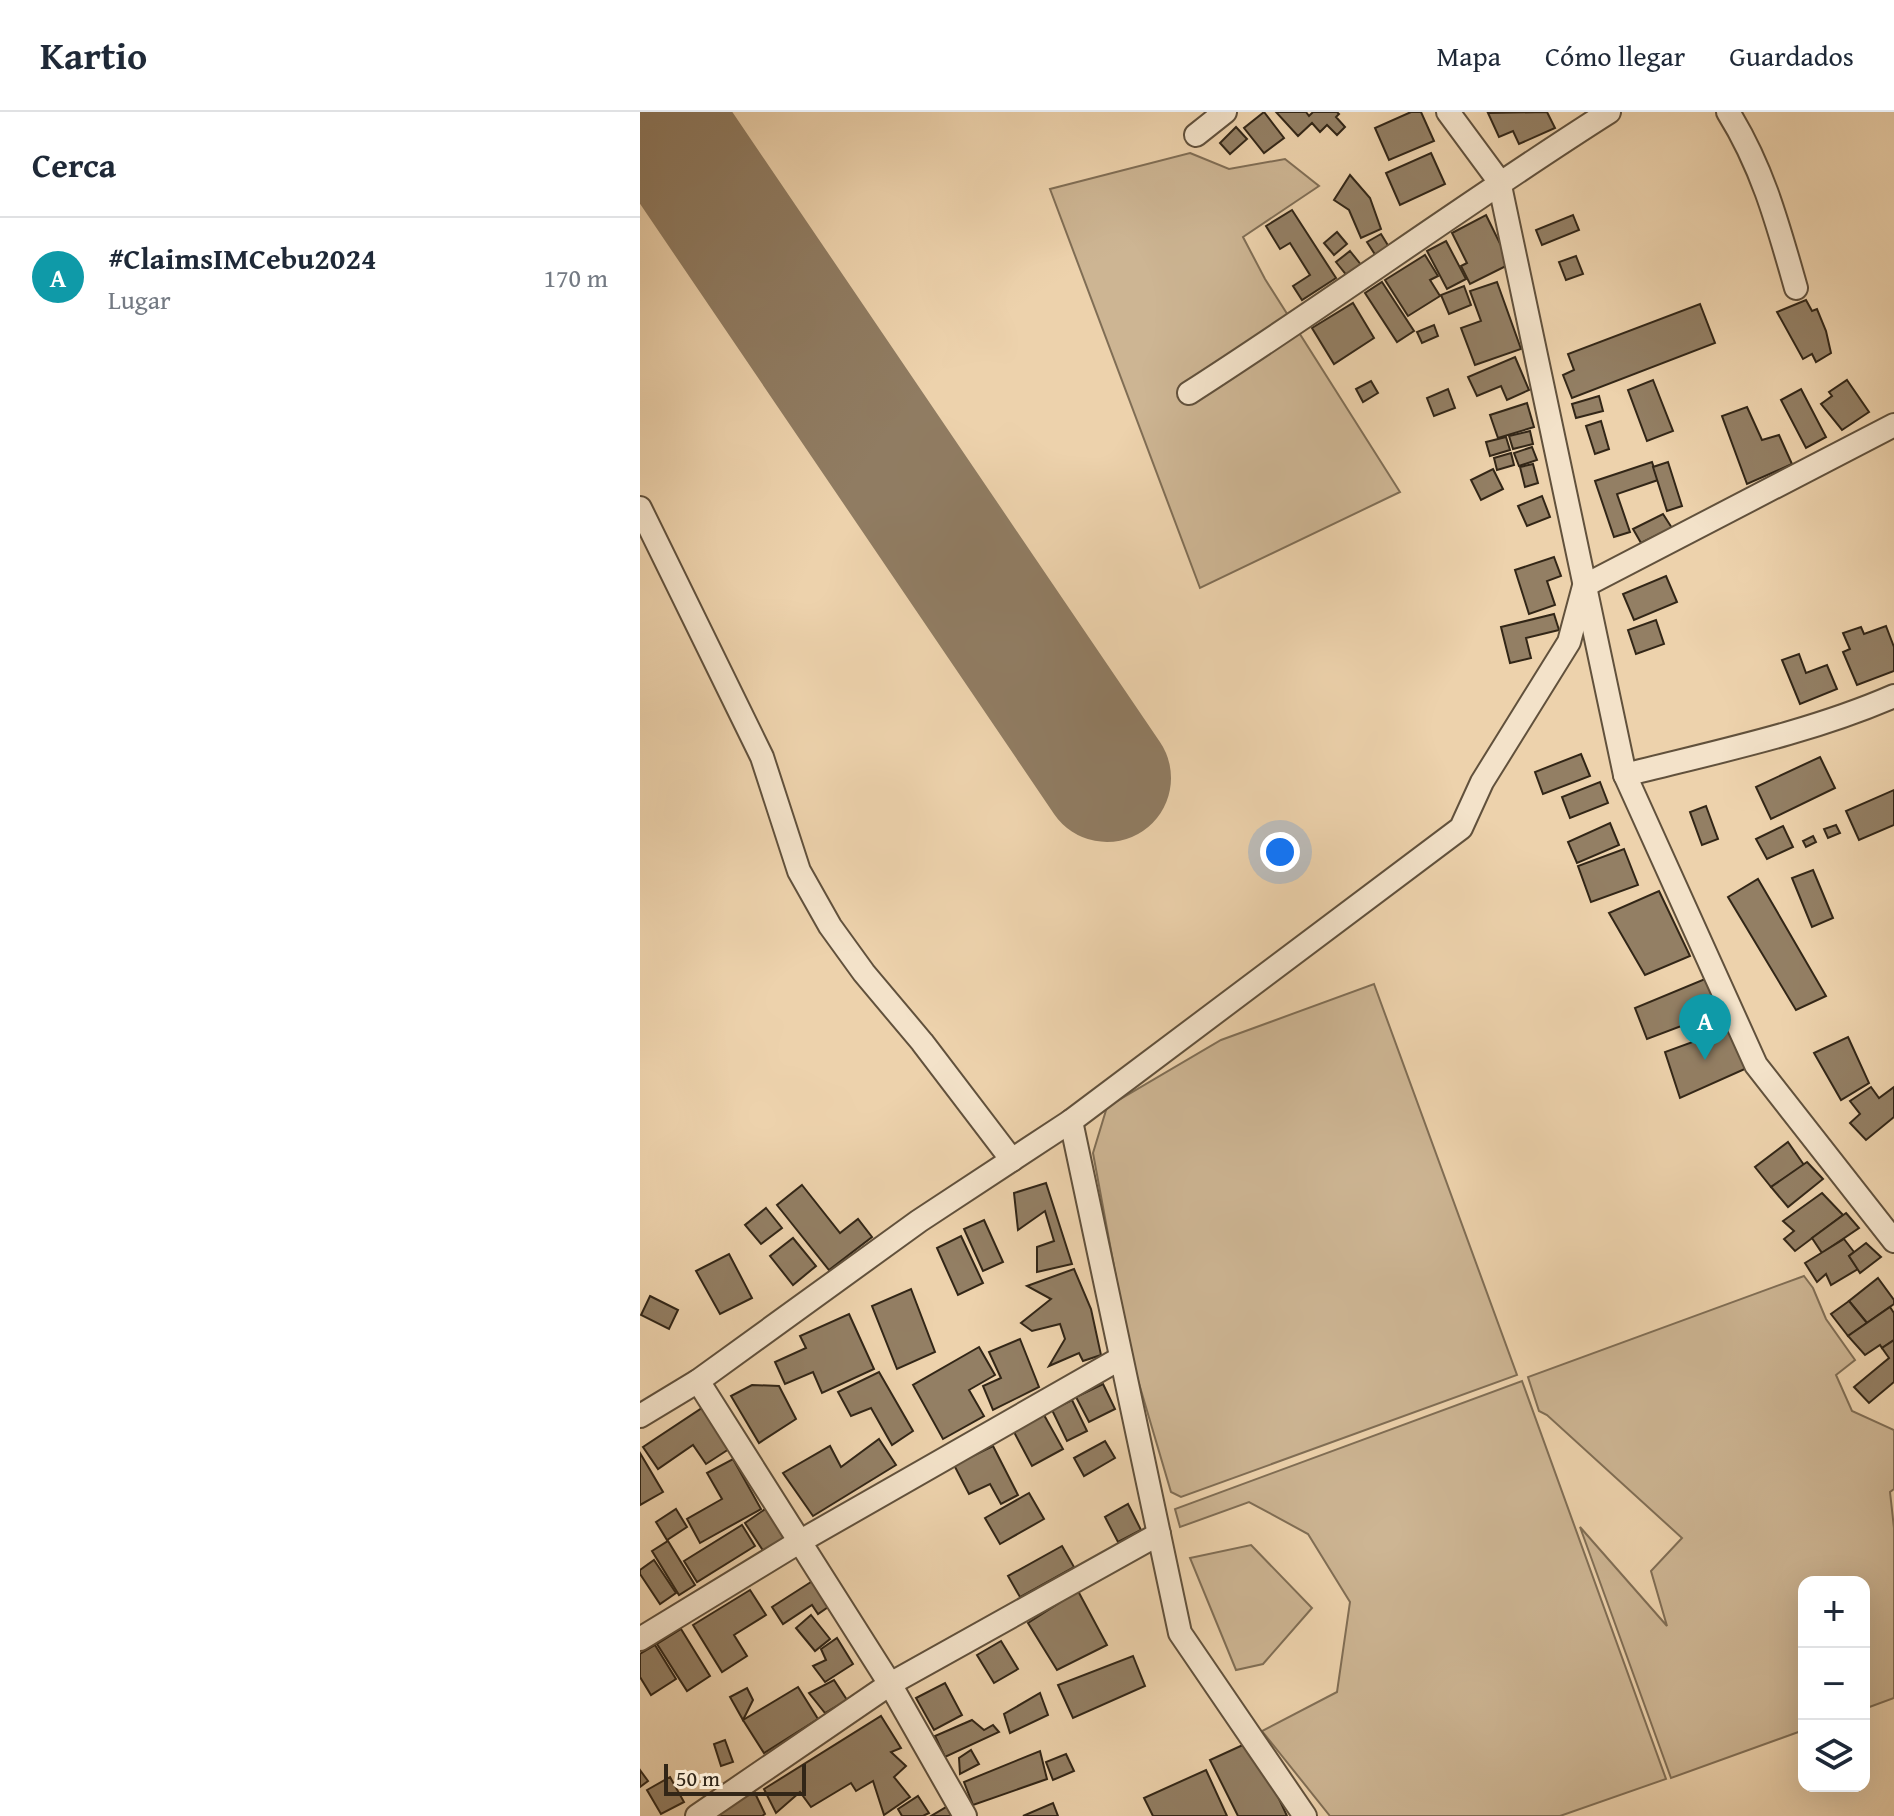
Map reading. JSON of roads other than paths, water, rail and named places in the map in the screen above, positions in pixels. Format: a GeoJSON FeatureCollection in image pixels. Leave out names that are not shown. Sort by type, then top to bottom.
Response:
{"type":"FeatureCollection","features":[{"type":"Feature","properties":{"kind":"street"},"geometry":{"type":"LineString","coordinates":[[1196,135],[1225,112]]}},
{"type":"Feature","properties":{"kind":"street"},"geometry":{"type":"LineString","coordinates":[[1448,112],[1499,181],[1625,775],[1756,1065],[1894,1241]]}},
{"type":"Feature","properties":{"kind":"street"},"geometry":{"type":"LineString","coordinates":[[1189,393],[1306,318],[1499,181],[1609,112]]}},
{"type":"Feature","properties":{"kind":"street"},"geometry":{"type":"LineString","coordinates":[[1728,112],[1749,145],[1772,202],[1796,288]]}},
{"type":"Feature","properties":{"kind":"street"},"geometry":{"type":"LineString","coordinates":[[640,1416],[698,1381],[919,1221],[1071,1121],[1461,828],[1482,782],[1569,642],[1584,586],[1894,425]]}},
{"type":"Feature","properties":{"kind":"street"},"geometry":{"type":"LineString","coordinates":[[640,508],[762,757],[799,871],[864,973],[922,1042],[1012,1160]]}},
{"type":"Feature","properties":{"kind":"street"},"geometry":{"type":"LineString","coordinates":[[1625,775],[1789,733],[1894,696]]}},
{"type":"Feature","properties":{"kind":"street"},"geometry":{"type":"LineString","coordinates":[[1071,1121],[1180,1633],[1305,1816]]}},
{"type":"Feature","properties":{"kind":"street"},"geometry":{"type":"LineString","coordinates":[[640,1639],[799,1542],[1121,1358]]}},
{"type":"Feature","properties":{"kind":"street"},"geometry":{"type":"LineString","coordinates":[[698,1381],[890,1684],[965,1816]]}},
{"type":"Feature","properties":{"kind":"street"},"geometry":{"type":"LineString","coordinates":[[697,1816],[890,1684],[1159,1534]]}},
{"type":"Feature","properties":{"kind":"place","name":"#ClaimsIMCebu2024"},"geometry":{"type":"Point","coordinates":[1705,1060]}}]}
